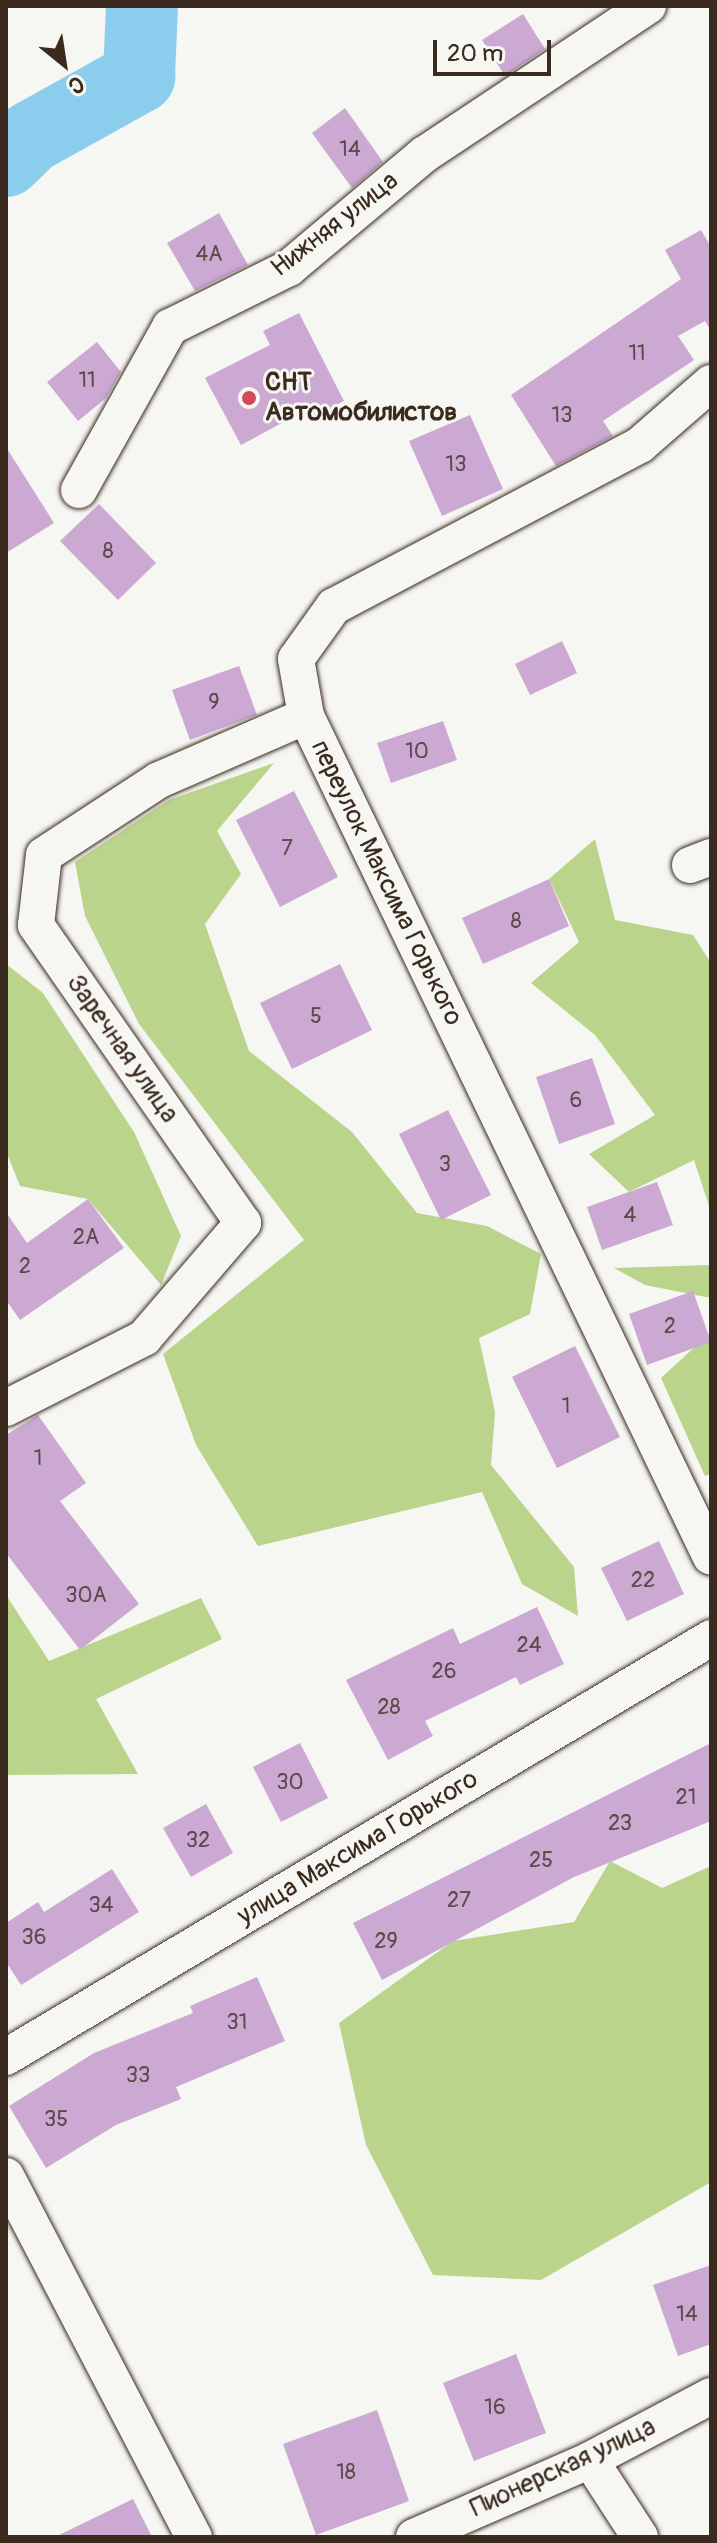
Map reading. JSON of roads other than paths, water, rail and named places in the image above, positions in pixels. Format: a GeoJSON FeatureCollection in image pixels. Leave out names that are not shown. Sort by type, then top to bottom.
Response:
{"type":"FeatureCollection","features":[{"type":"Feature","properties":{"kind":"street","name":"Нижняя улица"},"geometry":{"type":"LineString","coordinates":[[79,490],[170,327],[289,268],[425,154],[648,6]]}},
{"type":"Feature","properties":{"kind":"street","name":"переулок Максима Горького"},"geometry":{"type":"LineString","coordinates":[[711,383],[640,445],[334,606],[296,659],[306,716],[711,1557]]}},
{"type":"Feature","properties":{"kind":"street","name":"Заречная улица"},"geometry":{"type":"LineString","coordinates":[[6,1408],[144,1338],[243,1223],[36,925],[44,855],[159,780],[306,716]]}},
{"type":"Feature","properties":{"kind":"street","name":"улица Максима Горького"},"geometry":{"type":"LineString","coordinates":[[6,2057],[711,1638]]}},
{"type":"Feature","properties":{"kind":"street"},"geometry":{"type":"LineString","coordinates":[[6,2176],[194,2537]]}},
{"type":"Feature","properties":{"kind":"street","name":"Пионерская улица"},"geometry":{"type":"LineString","coordinates":[[414,2537],[590,2460],[711,2396]]}},
{"type":"Feature","properties":{"kind":"street"},"geometry":{"type":"LineString","coordinates":[[590,2460],[640,2537]]}},
{"type":"Feature","properties":{"kind":"waterway"},"geometry":{"type":"LineString","coordinates":[[6,161],[31,137],[139,77],[142,6]]}},
{"type":"Feature","properties":{"kind":"place","name":"СНТ Автомобилистов"},"geometry":{"type":"Point","coordinates":[249,398]}}]}
